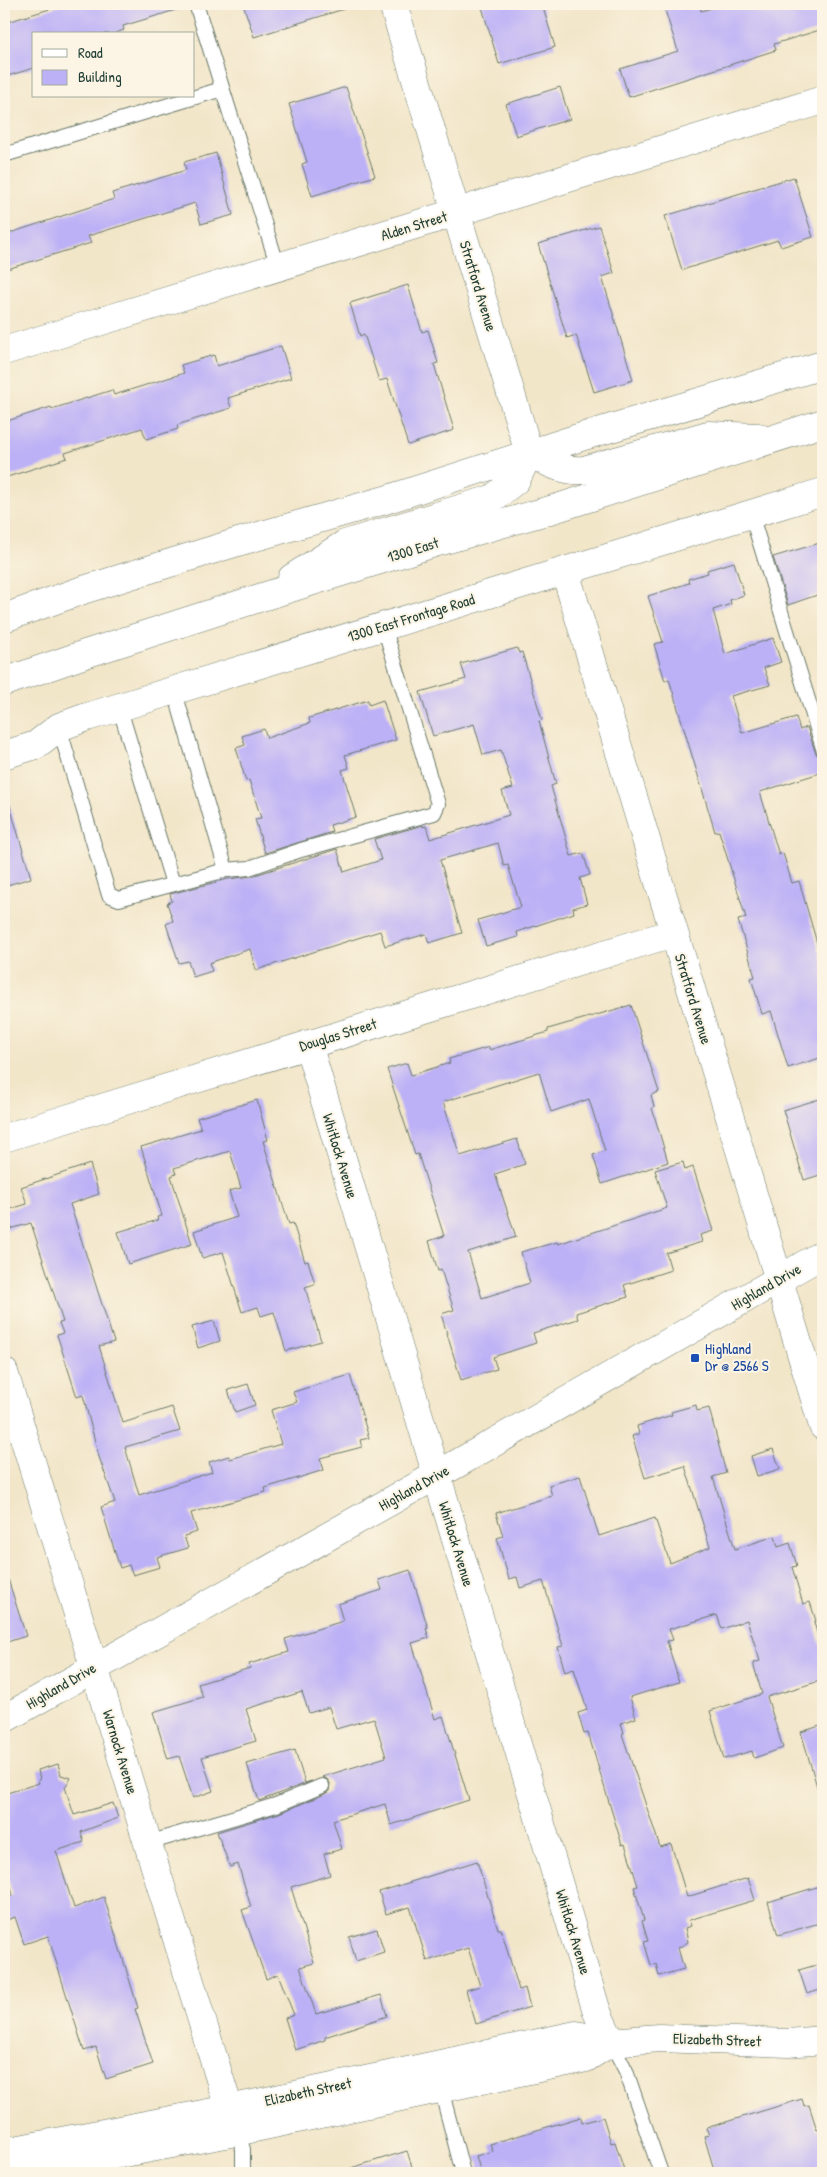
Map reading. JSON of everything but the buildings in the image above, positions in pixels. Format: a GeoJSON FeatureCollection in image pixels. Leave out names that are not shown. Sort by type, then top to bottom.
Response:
{"type":"FeatureCollection","features":[{"type":"Feature","properties":{"kind":"street","name":"Stratford Avenue"},"geometry":{"type":"LineString","coordinates":[[393,4],[529,453]]}},
{"type":"Feature","properties":{"kind":"street","name":"Alden Street"},"geometry":{"type":"LineString","coordinates":[[4,351],[823,100]]}},
{"type":"Feature","properties":{"kind":"street"},"geometry":{"type":"LineString","coordinates":[[4,618],[110,581],[385,500],[529,453],[823,365]]}},
{"type":"Feature","properties":{"kind":"street","name":"1300 East"},"geometry":{"type":"LineString","coordinates":[[4,682],[259,598],[438,542],[557,508],[823,423]]}},
{"type":"Feature","properties":{"kind":"street"},"geometry":{"type":"LineString","coordinates":[[529,453],[557,467],[573,471],[584,470],[708,434],[777,437]]}},
{"type":"Feature","properties":{"kind":"street"},"geometry":{"type":"LineString","coordinates":[[259,598],[345,544],[492,498],[516,480],[529,453]]}},
{"type":"Feature","properties":{"kind":"street","name":"1300 East Frontage Road"},"geometry":{"type":"LineString","coordinates":[[4,755],[36,745],[59,727],[119,706],[823,492]]}},
{"type":"Feature","properties":{"kind":"street","name":"Stratford Avenue"},"geometry":{"type":"LineString","coordinates":[[565,571],[823,1426]]}},
{"type":"Feature","properties":{"kind":"street","name":"Douglas Street"},"geometry":{"type":"LineString","coordinates":[[4,1138],[673,933]]}},
{"type":"Feature","properties":{"kind":"street","name":"Whitlock Avenue"},"geometry":{"type":"LineString","coordinates":[[308,1044],[597,2012],[611,2042]]}},
{"type":"Feature","properties":{"kind":"street","name":"Highland Drive"},"geometry":{"type":"LineString","coordinates":[[4,1719],[436,1476],[823,1254]]}},
{"type":"Feature","properties":{"kind":"street","name":"Warnock Avenue"},"geometry":{"type":"LineString","coordinates":[[4,1372],[232,2121]]}},
{"type":"Feature","properties":{"kind":"street","name":"Elizabeth Street"},"geometry":{"type":"LineString","coordinates":[[18,2173],[232,2121],[438,2076],[586,2058],[611,2042],[667,2038],[788,2043],[823,2040]]}},
{"type":"Feature","properties":{"kind":"street","name":"Elizabeth Street"},"geometry":{"type":"LineString","coordinates":[[4,2152],[232,2121]]}},
{"type":"Feature","properties":{"kind":"lane"},"geometry":{"type":"LineString","coordinates":[[196,4],[278,268]]}},
{"type":"Feature","properties":{"kind":"lane"},"geometry":{"type":"LineString","coordinates":[[195,98],[222,90]]}},
{"type":"Feature","properties":{"kind":"lane"},"geometry":{"type":"LineString","coordinates":[[4,154],[195,98]]}},
{"type":"Feature","properties":{"kind":"lane"},"geometry":{"type":"LineString","coordinates":[[751,514],[823,748]]}},
{"type":"Feature","properties":{"kind":"lane"},"geometry":{"type":"LineString","coordinates":[[59,727],[109,895],[118,899],[226,870],[249,868],[301,850],[434,813],[438,804],[384,627]]}},
{"type":"Feature","properties":{"kind":"lane"},"geometry":{"type":"LineString","coordinates":[[174,689],[226,870]]}},
{"type":"Feature","properties":{"kind":"lane"},"geometry":{"type":"LineString","coordinates":[[119,706],[173,884]]}},
{"type":"Feature","properties":{"kind":"lane"},"geometry":{"type":"LineString","coordinates":[[148,1843],[276,1805],[322,1786]]}},
{"type":"Feature","properties":{"kind":"lane"},"geometry":{"type":"LineString","coordinates":[[611,2042],[626,2071],[661,2173]]}},
{"type":"Feature","properties":{"kind":"lane"},"geometry":{"type":"LineString","coordinates":[[438,2076],[463,2173]]}},
{"type":"Feature","properties":{"kind":"lane"},"geometry":{"type":"LineString","coordinates":[[232,2121],[243,2149],[244,2173]]}},
{"type":"Feature","properties":{"kind":"place","name":"Highland Dr @ 2566 S"},"geometry":{"type":"Point","coordinates":[695,1358]}}]}
